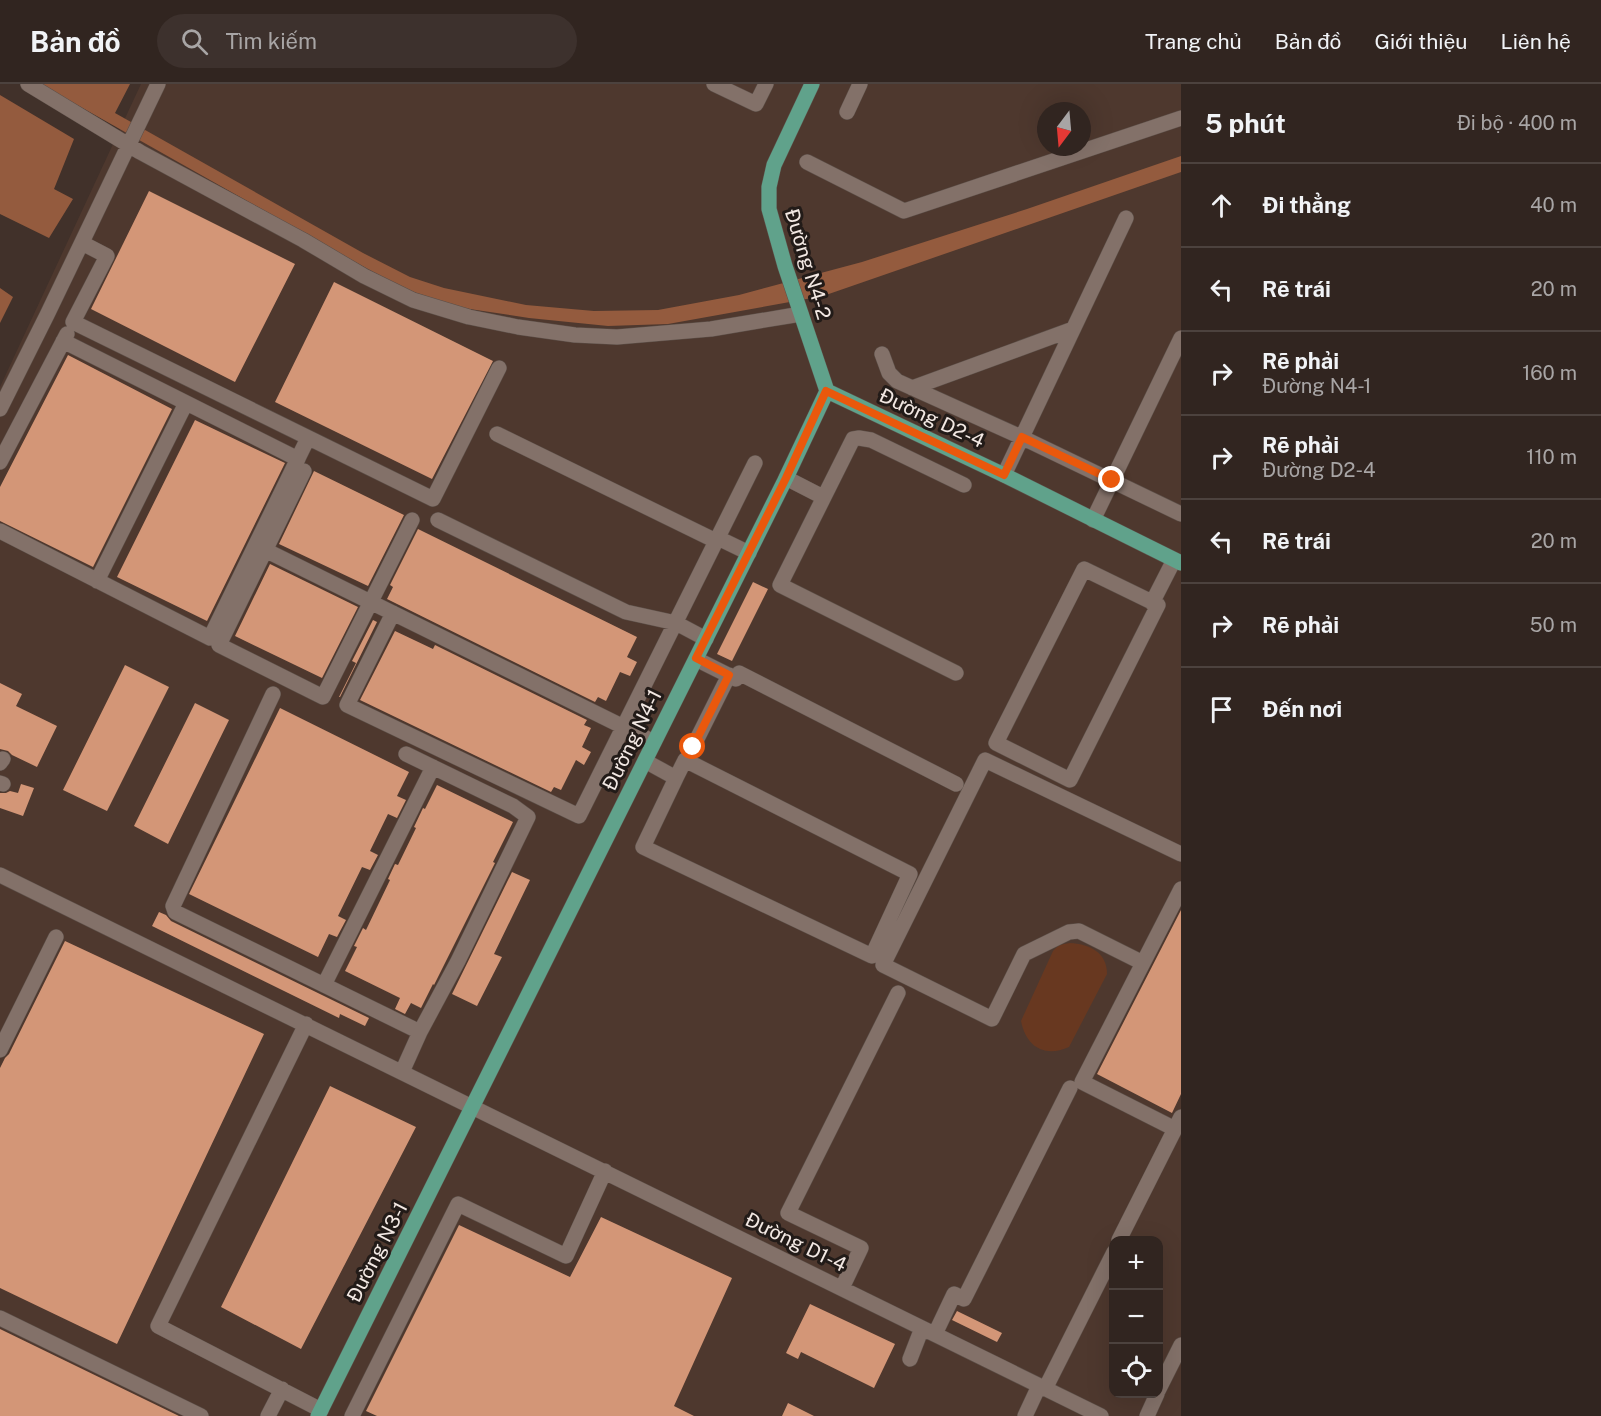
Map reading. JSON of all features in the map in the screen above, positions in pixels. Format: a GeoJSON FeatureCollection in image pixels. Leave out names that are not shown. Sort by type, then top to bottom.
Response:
{"type":"FeatureCollection","features":[{"type":"Feature","properties":{"kind":"main road","name":"Đường N4-2"},"geometry":{"type":"LineString","coordinates":[[812,84],[774,165],[769,187],[770,214],[826,391]]}},
{"type":"Feature","properties":{"kind":"main road","name":"Đường D2-4"},"geometry":{"type":"LineString","coordinates":[[826,391],[1178,561]]}},
{"type":"Feature","properties":{"kind":"main road","name":"Đường N4-1"},"geometry":{"type":"LineString","coordinates":[[473,1107],[786,478],[826,391]]}},
{"type":"Feature","properties":{"kind":"main road","name":"Đường N3-1"},"geometry":{"type":"LineString","coordinates":[[320,1413],[473,1107]]}},
{"type":"Feature","properties":{"kind":"street"},"geometry":{"type":"LineString","coordinates":[[28,84],[129,145],[364,276],[413,300],[469,317],[518,327],[617,337],[711,329],[801,314]]}},
{"type":"Feature","properties":{"kind":"street"},"geometry":{"type":"LineString","coordinates":[[0,409],[158,84]]}},
{"type":"Feature","properties":{"kind":"street"},"geometry":{"type":"LineString","coordinates":[[714,84],[756,104],[766,84]]}},
{"type":"Feature","properties":{"kind":"street"},"geometry":{"type":"LineString","coordinates":[[847,112],[860,84]]}},
{"type":"Feature","properties":{"kind":"street"},"geometry":{"type":"LineString","coordinates":[[807,162],[904,211],[1181,118]]}},
{"type":"Feature","properties":{"kind":"street"},"geometry":{"type":"LineString","coordinates":[[1004,475],[1126,218]]}},
{"type":"Feature","properties":{"kind":"street"},"geometry":{"type":"LineString","coordinates":[[0,462],[107,256],[82,243]]}},
{"type":"Feature","properties":{"kind":"street"},"geometry":{"type":"LineString","coordinates":[[73,322],[433,499],[499,368]]}},
{"type":"Feature","properties":{"kind":"street"},"geometry":{"type":"LineString","coordinates":[[912,388],[1073,329]]}},
{"type":"Feature","properties":{"kind":"street"},"geometry":{"type":"LineString","coordinates":[[1093,520],[1181,338]]}},
{"type":"Feature","properties":{"kind":"street"},"geometry":{"type":"LineString","coordinates":[[63,341],[234,427],[301,465]]}},
{"type":"Feature","properties":{"kind":"street"},"geometry":{"type":"LineString","coordinates":[[113,366],[122,346]]}},
{"type":"Feature","properties":{"kind":"street"},"geometry":{"type":"LineString","coordinates":[[882,354],[891,377],[1181,514]]}},
{"type":"Feature","properties":{"kind":"street"},"geometry":{"type":"LineString","coordinates":[[97,581],[179,400],[182,376]]}},
{"type":"Feature","properties":{"kind":"street"},"geometry":{"type":"LineString","coordinates":[[234,427],[244,407]]}},
{"type":"Feature","properties":{"kind":"street"},"geometry":{"type":"LineString","coordinates":[[497,434],[717,540],[749,553]]}},
{"type":"Feature","properties":{"kind":"street"},"geometry":{"type":"LineString","coordinates":[[308,438],[301,465],[265,550],[219,645],[323,697],[412,520]]}},
{"type":"Feature","properties":{"kind":"street"},"geometry":{"type":"LineString","coordinates":[[956,673],[780,585],[853,440],[859,438],[870,440],[964,484]]}},
{"type":"Feature","properties":{"kind":"street"},"geometry":{"type":"LineString","coordinates":[[393,613],[347,705],[579,816],[755,463]]}},
{"type":"Feature","properties":{"kind":"street"},"geometry":{"type":"LineString","coordinates":[[0,531],[210,638],[301,465]]}},
{"type":"Feature","properties":{"kind":"street"},"geometry":{"type":"LineString","coordinates":[[786,478],[823,497]]}},
{"type":"Feature","properties":{"kind":"street"},"geometry":{"type":"LineString","coordinates":[[438,520],[626,612],[676,623],[706,639]]}},
{"type":"Feature","properties":{"kind":"street"},"geometry":{"type":"LineString","coordinates":[[265,550],[654,742]]}},
{"type":"Feature","properties":{"kind":"street"},"geometry":{"type":"LineString","coordinates":[[1152,603],[1178,561]]}},
{"type":"Feature","properties":{"kind":"street"},"geometry":{"type":"LineString","coordinates":[[1083,569],[1152,603],[1158,605],[1070,780],[996,743],[1083,569]]}},
{"type":"Feature","properties":{"kind":"street"},"geometry":{"type":"LineString","coordinates":[[696,658],[736,679],[739,673],[956,784]]}},
{"type":"Feature","properties":{"kind":"street"},"geometry":{"type":"LineString","coordinates":[[693,747],[729,675]]}},
{"type":"Feature","properties":{"kind":"street"},"geometry":{"type":"LineString","coordinates":[[273,694],[173,906],[175,912],[420,1032]]}},
{"type":"Feature","properties":{"kind":"street"},"geometry":{"type":"LineString","coordinates":[[402,1072],[528,817],[513,806],[406,754]]}},
{"type":"Feature","properties":{"kind":"street"},"geometry":{"type":"LineString","coordinates":[[685,760],[910,874],[872,957],[643,847],[676,778],[685,760]]}},
{"type":"Feature","properties":{"kind":"street"},"geometry":{"type":"LineString","coordinates":[[1143,963],[1079,932],[1069,932],[1024,954],[992,1019],[883,965],[985,760],[1181,854]]}},
{"type":"Feature","properties":{"kind":"street"},"geometry":{"type":"LineString","coordinates":[[645,761],[676,778]]}},
{"type":"Feature","properties":{"kind":"street"},"geometry":{"type":"LineString","coordinates":[[324,985],[433,767]]}},
{"type":"Feature","properties":{"kind":"street","name":"Đường D1-4"},"geometry":{"type":"LineString","coordinates":[[0,875],[1101,1416]]}},
{"type":"Feature","properties":{"kind":"street"},"geometry":{"type":"LineString","coordinates":[[1121,1236],[1178,1123],[1082,1082],[1181,889]]}},
{"type":"Feature","properties":{"kind":"street"},"geometry":{"type":"LineString","coordinates":[[0,1050],[56,937]]}},
{"type":"Feature","properties":{"kind":"street"},"geometry":{"type":"LineString","coordinates":[[842,1288],[861,1248],[788,1213],[898,993]]}},
{"type":"Feature","properties":{"kind":"street"},"geometry":{"type":"LineString","coordinates":[[306,1024],[158,1326],[282,1389],[320,1413]]}},
{"type":"Feature","properties":{"kind":"street"},"geometry":{"type":"LineString","coordinates":[[910,1359],[954,1294],[963,1299],[1070,1088]]}},
{"type":"Feature","properties":{"kind":"street"},"geometry":{"type":"LineString","coordinates":[[352,1416],[458,1204],[566,1256],[605,1171]]}},
{"type":"Feature","properties":{"kind":"street"},"geometry":{"type":"LineString","coordinates":[[1025,1416],[1109,1260]]}},
{"type":"Feature","properties":{"kind":"street"},"geometry":{"type":"LineString","coordinates":[[0,1318],[201,1416]]}},
{"type":"Feature","properties":{"kind":"street"},"geometry":{"type":"LineString","coordinates":[[1163,1382],[1181,1345]]}},
{"type":"Feature","properties":{"kind":"street"},"geometry":{"type":"LineString","coordinates":[[268,1416],[282,1389]]}},
{"type":"Feature","properties":{"kind":"street"},"geometry":{"type":"LineString","coordinates":[[1147,1416],[1155,1398]]}},
{"type":"Feature","properties":{"kind":"shaded area"},"geometry":{"type":"Polygon","coordinates":[[[40,84],[130,84],[115,113],[363,253],[410,277],[444,288],[526,305],[594,311],[658,310],[739,295],[862,262],[1181,156],[1181,172],[823,296],[668,324],[608,326],[463,308],[407,290],[40,84]]]}},
{"type":"Feature","properties":{"kind":"shaded area"},"geometry":{"type":"Polygon","coordinates":[[[141,84],[1181,84],[1181,1416],[0,1416],[0,387],[141,84]]]}},
{"type":"Feature","properties":{"kind":"shaded area"},"geometry":{"type":"Polygon","coordinates":[[[0,95],[74,139],[54,189],[73,199],[49,238],[0,214],[0,95]]]}},
{"type":"Feature","properties":{"kind":"shaded area"},"geometry":{"type":"Polygon","coordinates":[[[0,288],[13,297],[0,323],[0,288]]]}},
{"type":"Feature","properties":{"kind":"shaded area"},"geometry":{"type":"Polygon","coordinates":[[[1070,943],[1084,945],[1096,951],[1104,960],[1107,974],[1069,1047],[1052,1051],[1045,1050],[1032,1044],[1027,1038],[1021,1021],[1053,951],[1059,945],[1070,943]]]}},
{"type":"Feature","properties":{"kind":"building"},"geometry":{"type":"Polygon","coordinates":[[[149,191],[295,264],[235,382],[91,309],[149,191]]]}},
{"type":"Feature","properties":{"kind":"building"},"geometry":{"type":"Polygon","coordinates":[[[334,282],[493,361],[432,479],[275,402],[334,282]]]}},
{"type":"Feature","properties":{"kind":"building"},"geometry":{"type":"Polygon","coordinates":[[[68,355],[172,409],[93,567],[0,521],[0,487],[68,355]]]}},
{"type":"Feature","properties":{"kind":"building"},"geometry":{"type":"Polygon","coordinates":[[[195,420],[285,463],[207,621],[117,577],[195,420]]]}},
{"type":"Feature","properties":{"kind":"building"},"geometry":{"type":"Polygon","coordinates":[[[314,471],[404,515],[368,586],[279,544],[314,471]]]}},
{"type":"Feature","properties":{"kind":"building"},"geometry":{"type":"Polygon","coordinates":[[[418,529],[637,637],[627,657],[637,662],[630,676],[620,672],[606,701],[598,697],[595,702],[387,599],[393,587],[390,585],[418,529]]]}},
{"type":"Feature","properties":{"kind":"building"},"geometry":{"type":"Polygon","coordinates":[[[270,564],[358,607],[322,678],[235,636],[270,564]]]}},
{"type":"Feature","properties":{"kind":"building"},"geometry":{"type":"Polygon","coordinates":[[[753,582],[768,589],[732,661],[717,654],[753,582]]]}},
{"type":"Feature","properties":{"kind":"building"},"geometry":{"type":"Polygon","coordinates":[[[373,620],[377,622],[339,697],[356,663],[352,661],[373,620]]]}},
{"type":"Feature","properties":{"kind":"building"},"geometry":{"type":"Polygon","coordinates":[[[395,631],[433,649],[435,645],[587,720],[584,725],[591,728],[582,747],[591,752],[584,765],[576,760],[561,790],[554,787],[551,792],[360,700],[395,631]]]}},
{"type":"Feature","properties":{"kind":"building"},"geometry":{"type":"Polygon","coordinates":[[[125,665],[169,687],[107,811],[63,790],[125,665]]]}},
{"type":"Feature","properties":{"kind":"building"},"geometry":{"type":"Polygon","coordinates":[[[0,683],[22,694],[16,706],[57,726],[37,767],[0,749],[0,683]]]}},
{"type":"Feature","properties":{"kind":"building"},"geometry":{"type":"Polygon","coordinates":[[[195,703],[229,720],[168,844],[134,826],[195,703]]]}},
{"type":"Feature","properties":{"kind":"building"},"geometry":{"type":"Polygon","coordinates":[[[280,708],[409,772],[397,796],[406,800],[397,818],[388,814],[370,851],[378,855],[370,870],[362,867],[338,916],[346,920],[337,937],[329,934],[318,957],[189,894],[280,708]]]}},
{"type":"Feature","properties":{"kind":"building"},"geometry":{"type":"Polygon","coordinates":[[[21,784],[34,788],[23,816],[0,808],[0,793],[10,791],[18,793],[21,784]]]}},
{"type":"Feature","properties":{"kind":"building"},"geometry":{"type":"Polygon","coordinates":[[[437,785],[513,822],[434,985],[421,1008],[411,1003],[405,1014],[395,1009],[400,998],[345,971],[357,947],[354,946],[363,928],[366,930],[390,880],[388,879],[395,864],[398,865],[423,808],[425,809],[437,785]]]}},
{"type":"Feature","properties":{"kind":"building"},"geometry":{"type":"Polygon","coordinates":[[[512,872],[530,880],[494,954],[502,957],[477,1006],[452,994],[512,872]]]}},
{"type":"Feature","properties":{"kind":"building"},"geometry":{"type":"Polygon","coordinates":[[[1181,910],[1181,1094],[1172,1113],[1097,1074],[1181,910]]]}},
{"type":"Feature","properties":{"kind":"building"},"geometry":{"type":"Polygon","coordinates":[[[159,912],[171,921],[369,1018],[365,1026],[340,1014],[339,1018],[152,926],[159,912]]]}},
{"type":"Feature","properties":{"kind":"building"},"geometry":{"type":"Polygon","coordinates":[[[65,941],[264,1034],[117,1344],[0,1288],[0,1068],[65,941]]]}},
{"type":"Feature","properties":{"kind":"building"},"geometry":{"type":"Polygon","coordinates":[[[330,1086],[416,1127],[301,1349],[221,1307],[330,1086]]]}},
{"type":"Feature","properties":{"kind":"building"},"geometry":{"type":"Polygon","coordinates":[[[601,1217],[732,1278],[674,1406],[694,1416],[377,1416],[366,1411],[459,1225],[570,1277],[601,1217]]]}},
{"type":"Feature","properties":{"kind":"building"},"geometry":{"type":"Polygon","coordinates":[[[810,1304],[895,1344],[874,1388],[801,1352],[798,1359],[786,1353],[810,1304]]]}},
{"type":"Feature","properties":{"kind":"building"},"geometry":{"type":"Polygon","coordinates":[[[957,1311],[1002,1333],[997,1342],[952,1320],[957,1311]]]}},
{"type":"Feature","properties":{"kind":"building"},"geometry":{"type":"Polygon","coordinates":[[[0,1329],[179,1416],[0,1416],[0,1329]]]}},
{"type":"Feature","properties":{"kind":"building"},"geometry":{"type":"Polygon","coordinates":[[[788,1403],[814,1416],[782,1416],[788,1403]]]}},
{"type":"Feature","properties":{"kind":"route"},"geometry":{"type":"LineString","coordinates":[[693,747],[729,675],[696,658],[786,478],[826,391],[1004,475],[1022,437],[1112,480]]}}]}
